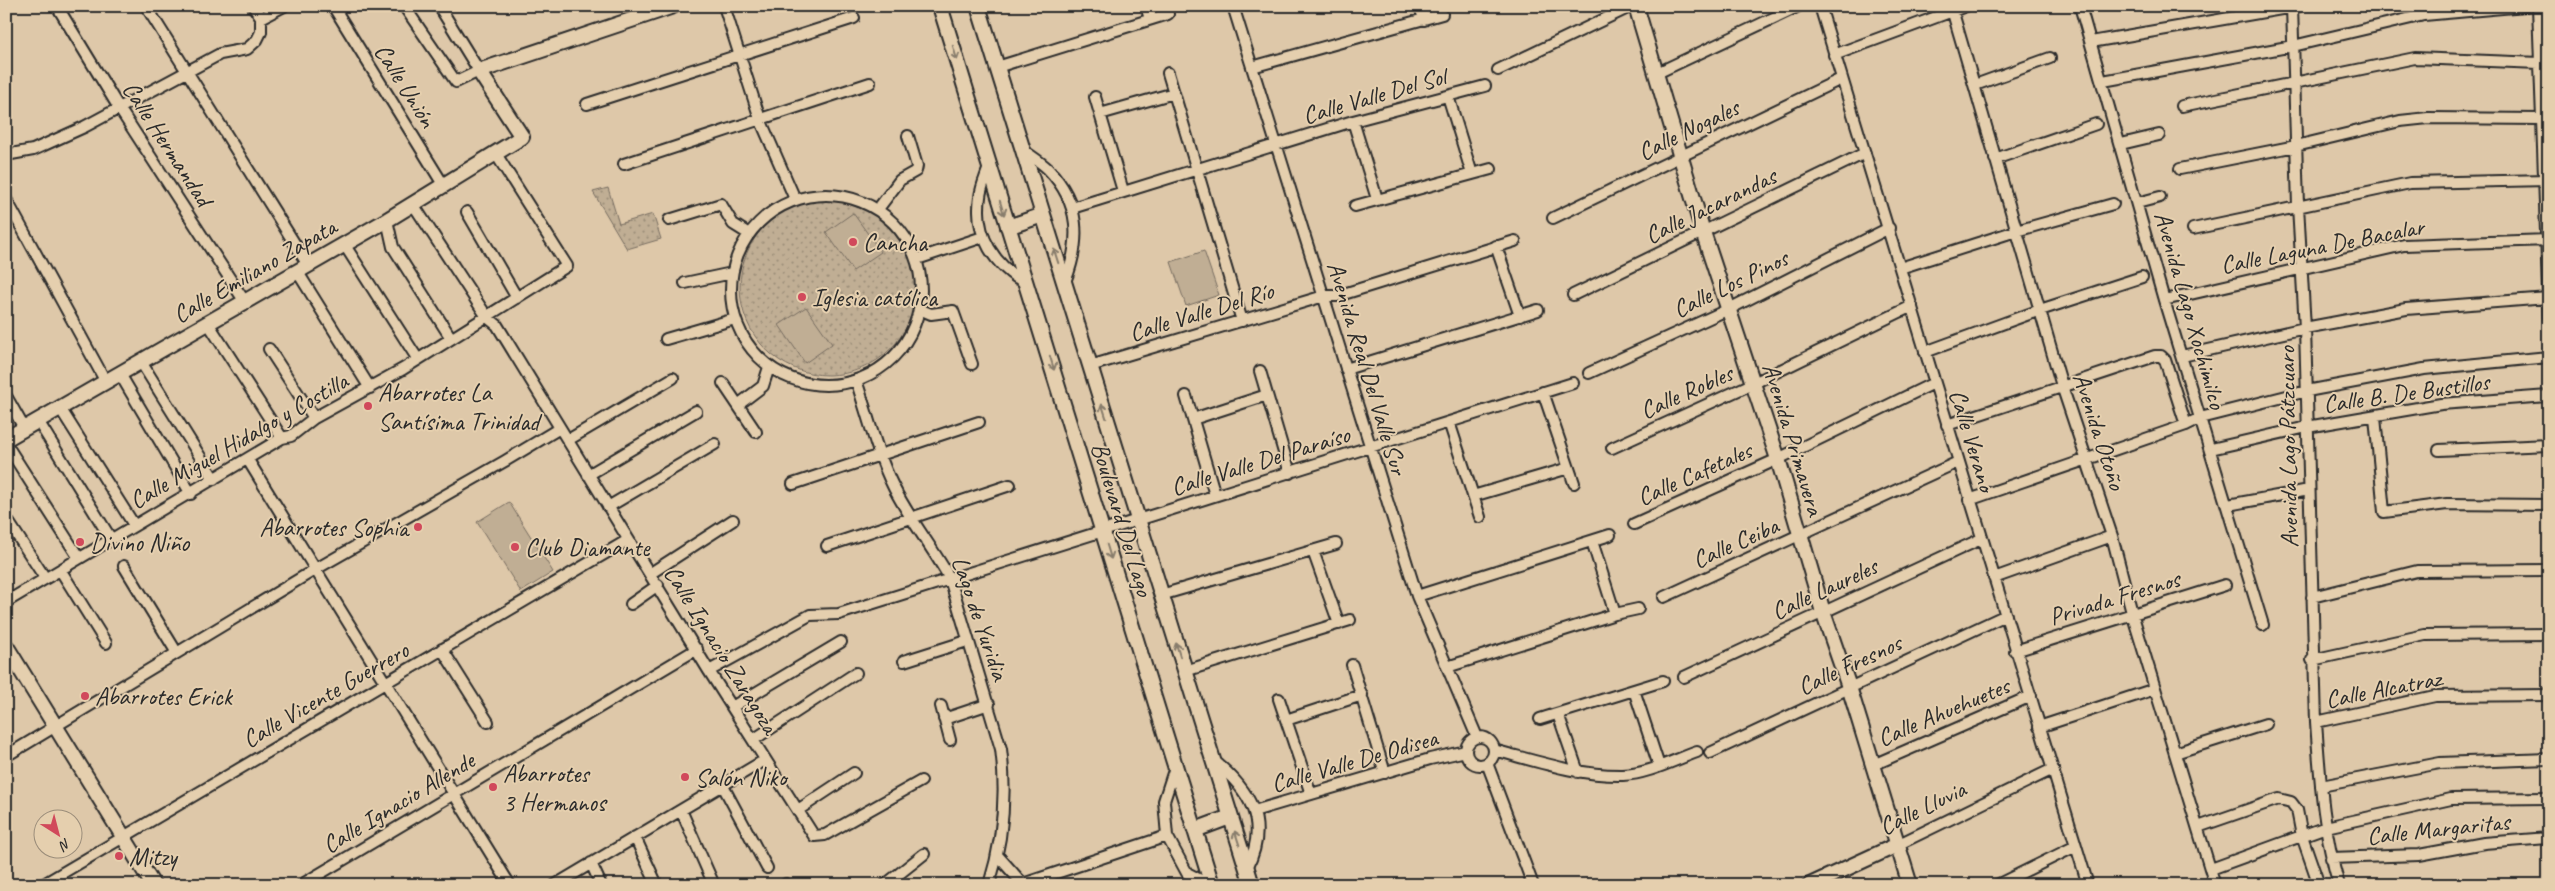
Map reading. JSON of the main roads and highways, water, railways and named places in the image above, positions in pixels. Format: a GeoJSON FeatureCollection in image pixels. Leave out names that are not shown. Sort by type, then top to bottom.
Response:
{"type":"FeatureCollection","features":[{"type":"Feature","properties":{"kind":"place","name":"Cancha"},"geometry":{"type":"Point","coordinates":[853,242]}},
{"type":"Feature","properties":{"kind":"place","name":"Iglesia católica"},"geometry":{"type":"Point","coordinates":[802,297]}},
{"type":"Feature","properties":{"kind":"place","name":"Abarrotes La Santísima Trinidad"},"geometry":{"type":"Point","coordinates":[368,406]}},
{"type":"Feature","properties":{"kind":"place","name":"Abarrotes Sophia"},"geometry":{"type":"Point","coordinates":[418,527]}},
{"type":"Feature","properties":{"kind":"place","name":"Divino Niño"},"geometry":{"type":"Point","coordinates":[80,542]}},
{"type":"Feature","properties":{"kind":"place","name":"Club Diamante"},"geometry":{"type":"Point","coordinates":[515,547]}},
{"type":"Feature","properties":{"kind":"place","name":"Abarrotes Erick"},"geometry":{"type":"Point","coordinates":[85,696]}},
{"type":"Feature","properties":{"kind":"place","name":"Salón Niko"},"geometry":{"type":"Point","coordinates":[685,777]}},
{"type":"Feature","properties":{"kind":"place","name":"Abarrotes 3 Hermanos"},"geometry":{"type":"Point","coordinates":[493,787]}},
{"type":"Feature","properties":{"kind":"place","name":"Mitzy"},"geometry":{"type":"Point","coordinates":[119,856]}}]}
